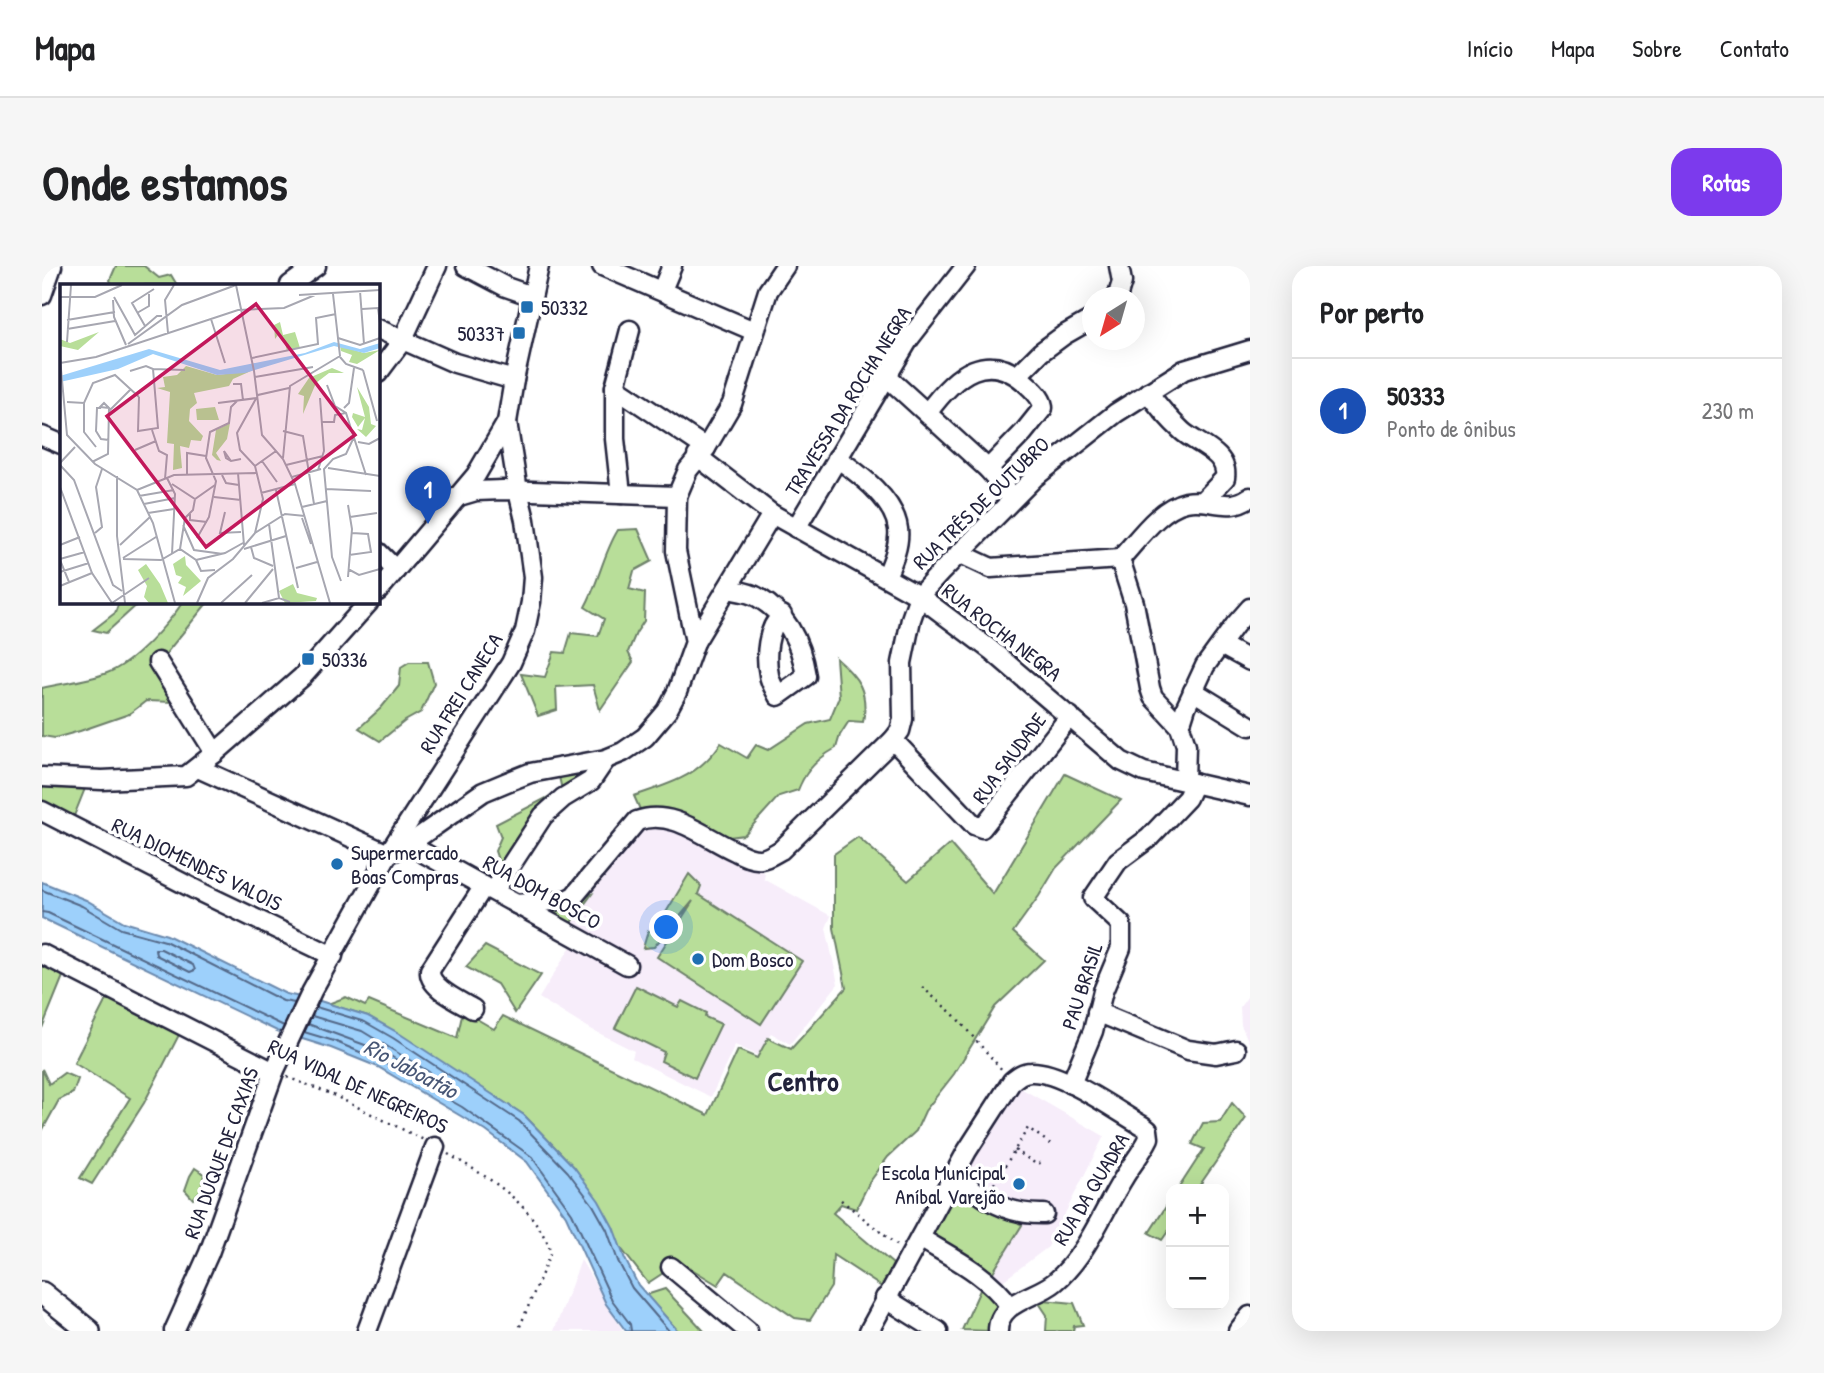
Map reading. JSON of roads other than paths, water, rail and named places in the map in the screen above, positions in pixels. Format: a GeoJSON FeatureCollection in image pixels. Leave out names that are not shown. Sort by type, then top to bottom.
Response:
{"type":"FeatureCollection","features":[{"type":"Feature","properties":{"kind":"main road"},"geometry":{"type":"LineString","coordinates":[[42,1293],[89,1331]]}},
{"type":"Feature","properties":{"kind":"street"},"geometry":{"type":"LineString","coordinates":[[42,295],[52,266]]}},
{"type":"Feature","properties":{"kind":"street"},"geometry":{"type":"LineString","coordinates":[[291,284],[316,266]]}},
{"type":"Feature","properties":{"kind":"street"},"geometry":{"type":"LineString","coordinates":[[380,370],[402,341],[437,266]]}},
{"type":"Feature","properties":{"kind":"street"},"geometry":{"type":"LineString","coordinates":[[466,266],[506,287],[532,296]]}},
{"type":"Feature","properties":{"kind":"street","name":"RUA FREI CANECA"},"geometry":{"type":"LineString","coordinates":[[312,991],[512,663],[525,631],[533,577],[508,422],[514,380],[539,266]]}},
{"type":"Feature","properties":{"kind":"street"},"geometry":{"type":"LineString","coordinates":[[602,266],[754,331]]}},
{"type":"Feature","properties":{"kind":"street"},"geometry":{"type":"LineString","coordinates":[[662,290],[672,266]]}},
{"type":"Feature","properties":{"kind":"street"},"geometry":{"type":"LineString","coordinates":[[695,642],[676,551],[677,496],[688,470],[732,404],[768,291],[785,266]]}},
{"type":"Feature","properties":{"kind":"street","name":"TRAVESSA DA ROCHA NEGRA"},"geometry":{"type":"LineString","coordinates":[[796,528],[909,339],[966,266]]}},
{"type":"Feature","properties":{"kind":"street"},"geometry":{"type":"LineString","coordinates":[[1119,266],[1120,287]]}},
{"type":"Feature","properties":{"kind":"street"},"geometry":{"type":"LineString","coordinates":[[1018,375],[1056,341],[1082,326]]}},
{"type":"Feature","properties":{"kind":"street"},"geometry":{"type":"LineString","coordinates":[[380,330],[455,363],[514,380]]}},
{"type":"Feature","properties":{"kind":"street"},"geometry":{"type":"LineString","coordinates":[[621,494],[615,439],[615,387],[630,330]]}},
{"type":"Feature","properties":{"kind":"street","name":"RUA TRÊS DE OUTUBRO"},"geometry":{"type":"LineString","coordinates":[[893,740],[902,725],[902,663],[919,596],[1013,498],[1060,456],[1116,413],[1184,370],[1250,350]]}},
{"type":"Feature","properties":{"kind":"street"},"geometry":{"type":"LineString","coordinates":[[928,412],[945,389],[973,371],[996,366],[1018,375],[1042,400],[1043,408],[988,469]]}},
{"type":"Feature","properties":{"kind":"street"},"geometry":{"type":"LineString","coordinates":[[887,377],[988,469],[1013,498]]}},
{"type":"Feature","properties":{"kind":"street","name":"RUA ROCHA NEGRA"},"geometry":{"type":"LineString","coordinates":[[615,387],[702,452],[772,514],[919,596],[991,650],[1096,741],[1132,768],[1250,796]]}},
{"type":"Feature","properties":{"kind":"street"},"geometry":{"type":"LineString","coordinates":[[1148,393],[1184,433],[1211,450],[1226,470],[1225,478],[1203,501]]}},
{"type":"Feature","properties":{"kind":"street"},"geometry":{"type":"LineString","coordinates":[[380,589],[460,496],[508,422]]}},
{"type":"Feature","properties":{"kind":"street"},"geometry":{"type":"LineString","coordinates":[[42,436],[60,444]]}},
{"type":"Feature","properties":{"kind":"street"},"geometry":{"type":"LineString","coordinates":[[837,458],[871,483],[895,518],[898,530],[896,548],[886,578]]}},
{"type":"Feature","properties":{"kind":"street"},"geometry":{"type":"LineString","coordinates":[[460,496],[476,491],[518,491],[677,496]]}},
{"type":"Feature","properties":{"kind":"street"},"geometry":{"type":"LineString","coordinates":[[959,553],[991,568],[1119,559],[1172,507],[1186,502],[1203,501],[1236,505],[1250,497]]}},
{"type":"Feature","properties":{"kind":"street","name":"TRAVESSA DA ROCHA NEGRA"},"geometry":{"type":"LineString","coordinates":[[606,759],[623,752],[645,737],[667,712],[695,642],[772,514]]}},
{"type":"Feature","properties":{"kind":"street"},"geometry":{"type":"LineString","coordinates":[[380,554],[396,570]]}},
{"type":"Feature","properties":{"kind":"street"},"geometry":{"type":"LineString","coordinates":[[1119,559],[1134,603],[1150,688],[1153,697],[1180,726],[1186,745],[1190,782]]}},
{"type":"Feature","properties":{"kind":"street"},"geometry":{"type":"LineString","coordinates":[[726,589],[757,596],[782,615]]}},
{"type":"Feature","properties":{"kind":"street"},"geometry":{"type":"LineString","coordinates":[[42,777],[102,780],[186,776],[302,677],[367,604]]}},
{"type":"Feature","properties":{"kind":"street"},"geometry":{"type":"LineString","coordinates":[[1180,726],[1205,666],[1250,608]]}},
{"type":"Feature","properties":{"kind":"street"},"geometry":{"type":"LineString","coordinates":[[1221,645],[1250,661]]}},
{"type":"Feature","properties":{"kind":"street"},"geometry":{"type":"LineString","coordinates":[[158,663],[215,753]]}},
{"type":"Feature","properties":{"kind":"street"},"geometry":{"type":"LineString","coordinates":[[1193,691],[1250,726]]}},
{"type":"Feature","properties":{"kind":"street","name":"RUA SAUDADE"},"geometry":{"type":"LineString","coordinates":[[893,740],[974,825],[984,828],[1070,716]]}},
{"type":"Feature","properties":{"kind":"street"},"geometry":{"type":"LineString","coordinates":[[516,904],[566,900],[574,896],[637,821],[647,818],[672,820],[746,856],[758,860],[768,858],[781,850],[893,740]]}},
{"type":"Feature","properties":{"kind":"street"},"geometry":{"type":"LineString","coordinates":[[398,846],[483,792],[530,773],[606,759]]}},
{"type":"Feature","properties":{"kind":"street"},"geometry":{"type":"LineString","coordinates":[[473,1009],[434,984],[429,976],[430,970],[543,817],[563,798],[591,781],[606,759]]}},
{"type":"Feature","properties":{"kind":"street","name":"RUA DOM BOSCO"},"geometry":{"type":"LineString","coordinates":[[198,768],[398,846],[489,889],[627,965]]}},
{"type":"Feature","properties":{"kind":"street","name":"PAU BRASIL"},"geometry":{"type":"LineString","coordinates":[[1071,1084],[1093,1031],[1103,991],[1121,948],[1121,924],[1093,898],[1118,861],[1149,838],[1187,798],[1190,782]]}},
{"type":"Feature","properties":{"kind":"street","name":"RUA DIOMENDES VALOIS"},"geometry":{"type":"LineString","coordinates":[[42,811],[191,888],[333,956]]}},
{"type":"Feature","properties":{"kind":"street","name":"RUA VIDAL DE NEGREIROS"},"geometry":{"type":"LineString","coordinates":[[42,954],[274,1072]]}},
{"type":"Feature","properties":{"kind":"street","name":"RUA DUQUE DE CAXIAS"},"geometry":{"type":"LineString","coordinates":[[174,1331],[209,1254],[274,1072],[312,991]]}},
{"type":"Feature","properties":{"kind":"street"},"geometry":{"type":"LineString","coordinates":[[1097,1012],[1188,1050],[1216,1054],[1236,1049]]}},
{"type":"Feature","properties":{"kind":"street","name":"RUA DA QUADRA"},"geometry":{"type":"LineString","coordinates":[[954,1175],[1012,1081],[1021,1073],[1033,1071],[1071,1084],[1148,1130],[1149,1138],[1068,1270],[1045,1290],[1010,1306]]}},
{"type":"Feature","properties":{"kind":"street"},"geometry":{"type":"LineString","coordinates":[[367,1331],[435,1147]]}},
{"type":"Feature","properties":{"kind":"street"},"geometry":{"type":"LineString","coordinates":[[869,1331],[954,1175],[985,1198],[1016,1213],[1044,1214]]}},
{"type":"Feature","properties":{"kind":"street"},"geometry":{"type":"LineString","coordinates":[[920,1237],[992,1284],[1010,1306],[998,1321],[998,1331]]}},
{"type":"Feature","properties":{"kind":"street"},"geometry":{"type":"LineString","coordinates":[[671,1267],[748,1331]]}},
{"type":"Feature","properties":{"kind":"street"},"geometry":{"type":"LineString","coordinates":[[886,1298],[938,1331]]}},
{"type":"Feature","properties":{"kind":"street"},"geometry":{"type":"LineString","coordinates":[[1238,1331],[1250,1316]]}},
{"type":"Feature","properties":{"kind":"water","name":"Rio Jaboatão"},"geometry":{"type":"Polygon","coordinates":[[[42,882],[86,900],[124,922],[167,935],[286,994],[368,1016],[524,1115],[574,1167],[599,1201],[638,1285],[678,1331],[626,1331],[606,1304],[566,1216],[527,1162],[486,1131],[378,1067],[331,1048],[277,1031],[42,918],[42,882]]]}},
{"type":"Feature","properties":{"kind":"place","name":"50332"},"geometry":{"type":"Point","coordinates":[527,307]}},
{"type":"Feature","properties":{"kind":"place","name":"50337"},"geometry":{"type":"Point","coordinates":[519,333]}},
{"type":"Feature","properties":{"kind":"place","name":"50333"},"geometry":{"type":"Point","coordinates":[428,524]}},
{"type":"Feature","properties":{"kind":"place","name":"50336"},"geometry":{"type":"Point","coordinates":[308,659]}},
{"type":"Feature","properties":{"kind":"place","name":"Supermercado Boas Compras"},"geometry":{"type":"Point","coordinates":[337,864]}},
{"type":"Feature","properties":{"kind":"place","name":"Dom Bosco"},"geometry":{"type":"Point","coordinates":[698,959]}},
{"type":"Feature","properties":{"kind":"place","name":"Escola Municipal Aníbal Varejão"},"geometry":{"type":"Point","coordinates":[1019,1184]}},
{"type":"Feature","properties":{"kind":"district","name":"Centro"},"geometry":{"type":"Point","coordinates":[803,1081]}}]}
